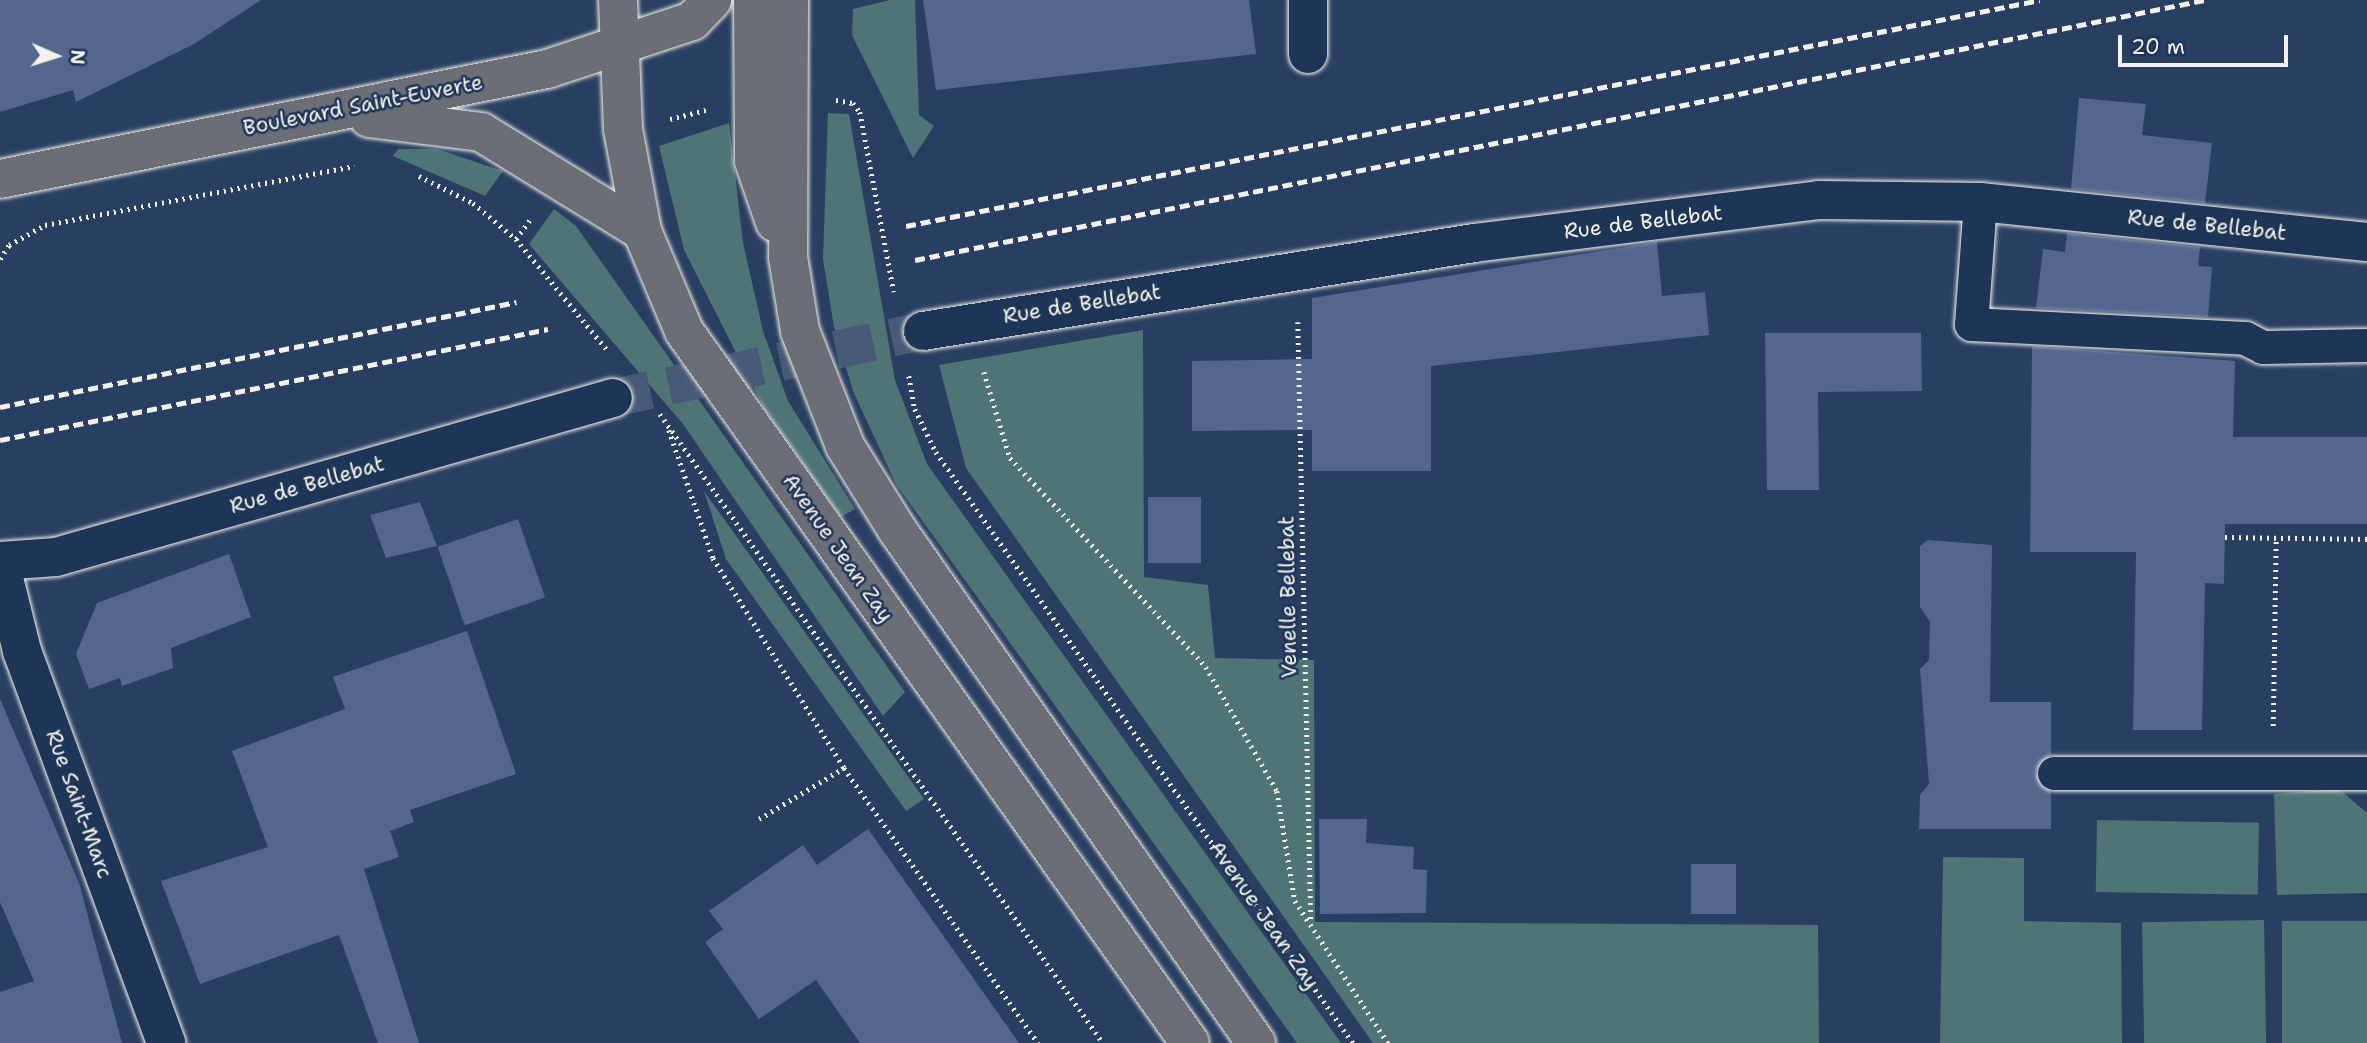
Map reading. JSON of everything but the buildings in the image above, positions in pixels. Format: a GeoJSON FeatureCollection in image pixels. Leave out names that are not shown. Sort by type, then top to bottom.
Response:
{"type":"FeatureCollection","features":[{"type":"Feature","properties":{"kind":"main road","name":"Avenue Jean Zay"},"geometry":{"type":"LineString","coordinates":[[618,0],[624,129],[642,231],[684,331],[1190,1043]]}},
{"type":"Feature","properties":{"kind":"main road","name":"Boulevard Saint-Euverte"},"geometry":{"type":"LineString","coordinates":[[0,179],[547,69],[619,48],[692,21],[712,0]]}},
{"type":"Feature","properties":{"kind":"main road"},"geometry":{"type":"LineString","coordinates":[[753,0],[754,160],[788,257]]}},
{"type":"Feature","properties":{"kind":"main road"},"geometry":{"type":"LineString","coordinates":[[789,0],[788,257],[800,331],[845,446],[898,531],[1256,1043]]}},
{"type":"Feature","properties":{"kind":"main road"},"geometry":{"type":"LineString","coordinates":[[282,121],[397,117],[481,132],[642,231]]}},
{"type":"Feature","properties":{"kind":"street"},"geometry":{"type":"LineString","coordinates":[[1308,0],[1308,54]]}},
{"type":"Feature","properties":{"kind":"street","name":"Rue de Bellebat"},"geometry":{"type":"LineString","coordinates":[[923,331],[1297,269],[1819,200],[1980,202],[2367,242]]}},
{"type":"Feature","properties":{"kind":"street","name":"Rue de Bellebat"},"geometry":{"type":"LineString","coordinates":[[0,562],[56,557],[613,398]]}},
{"type":"Feature","properties":{"kind":"street","name":"Rue Saint-Marc"},"geometry":{"type":"LineString","coordinates":[[0,562],[22,651],[166,1043]]}},
{"type":"Feature","properties":{"kind":"lane"},"geometry":{"type":"LineString","coordinates":[[1980,202],[1971,324],[2245,338],[2263,347],[2367,345]]}},
{"type":"Feature","properties":{"kind":"lane"},"geometry":{"type":"LineString","coordinates":[[2054,773],[2367,773]]}},
{"type":"Feature","properties":{"kind":"path"},"geometry":{"type":"LineString","coordinates":[[828,99],[853,103],[860,112],[895,301]]}},
{"type":"Feature","properties":{"kind":"path"},"geometry":{"type":"LineString","coordinates":[[657,122],[695,113]]}},
{"type":"Feature","properties":{"kind":"path"},"geometry":{"type":"LineString","coordinates":[[0,259],[9,245],[45,225],[358,165]]}},
{"type":"Feature","properties":{"kind":"path"},"geometry":{"type":"LineString","coordinates":[[410,172],[473,203],[516,239],[613,358]]}},
{"type":"Feature","properties":{"kind":"path","name":"Venelle Bellebat"},"geometry":{"type":"LineString","coordinates":[[1297,269],[1311,925]]}},
{"type":"Feature","properties":{"kind":"path"},"geometry":{"type":"LineString","coordinates":[[970,323],[1010,458],[1206,667],[1277,791],[1295,901],[1388,1043]]}},
{"type":"Feature","properties":{"kind":"path","name":"Avenue Jean Zay"},"geometry":{"type":"LineString","coordinates":[[908,369],[915,409],[936,452],[1353,1043]]}},
{"type":"Feature","properties":{"kind":"path"},"geometry":{"type":"LineString","coordinates":[[658,411],[1103,1043]]}},
{"type":"Feature","properties":{"kind":"path"},"geometry":{"type":"LineString","coordinates":[[666,422],[713,558],[844,768],[1038,1043]]}},
{"type":"Feature","properties":{"kind":"path"},"geometry":{"type":"LineString","coordinates":[[2225,537],[2367,539]]}},
{"type":"Feature","properties":{"kind":"path"},"geometry":{"type":"LineString","coordinates":[[2273,773],[2276,538]]}},
{"type":"Feature","properties":{"kind":"path"},"geometry":{"type":"LineString","coordinates":[[760,819],[844,768]]}},
{"type":"Feature","properties":{"kind":"green space"},"geometry":{"type":"Polygon","coordinates":[[[890,0],[915,0],[919,115],[934,126],[913,158],[852,35],[853,9],[890,0]]]}},
{"type":"Feature","properties":{"kind":"green space"},"geometry":{"type":"Polygon","coordinates":[[[828,113],[849,114],[895,380],[927,464],[1341,1043],[1297,1043],[896,484],[853,391],[834,327],[823,259],[828,113]]]}},
{"type":"Feature","properties":{"kind":"green space"},"geometry":{"type":"Polygon","coordinates":[[[729,123],[743,243],[763,331],[788,401],[855,509],[841,517],[764,408],[684,250],[659,146],[729,123]]]}},
{"type":"Feature","properties":{"kind":"green space"},"geometry":{"type":"Polygon","coordinates":[[[398,149],[437,149],[503,171],[485,196],[393,156],[398,149]]]}},
{"type":"Feature","properties":{"kind":"green space"},"geometry":{"type":"Polygon","coordinates":[[[554,209],[576,226],[905,692],[883,716],[683,424],[529,244],[554,209]]]}},
{"type":"Feature","properties":{"kind":"green space"},"geometry":{"type":"Polygon","coordinates":[[[1143,330],[1144,577],[1208,585],[1215,658],[1314,660],[1315,922],[1818,925],[1819,1043],[1373,1043],[966,468],[939,365],[1143,330]]]}},
{"type":"Feature","properties":{"kind":"green space"},"geometry":{"type":"Polygon","coordinates":[[[704,491],[924,799],[906,811],[726,559],[704,491]]]}},
{"type":"Feature","properties":{"kind":"green space"},"geometry":{"type":"Polygon","coordinates":[[[2339,789],[2367,813],[2367,893],[2277,895],[2274,794],[2339,789]]]}},
{"type":"Feature","properties":{"kind":"green space"},"geometry":{"type":"Polygon","coordinates":[[[2097,820],[2259,823],[2258,895],[2096,892],[2097,820]]]}},
{"type":"Feature","properties":{"kind":"green space"},"geometry":{"type":"Polygon","coordinates":[[[1943,857],[2024,858],[2024,921],[2121,923],[2122,1043],[1940,1043],[1943,857]]]}},
{"type":"Feature","properties":{"kind":"green space"},"geometry":{"type":"Polygon","coordinates":[[[2264,920],[2266,1043],[2144,1043],[2142,922],[2264,920]]]}},
{"type":"Feature","properties":{"kind":"green space"},"geometry":{"type":"Polygon","coordinates":[[[2282,921],[2367,921],[2367,1043],[2282,1043],[2282,921]]]}},
{"type":"Feature","properties":{"kind":"tunnel"},"geometry":{"type":"LineString","coordinates":[[613,398],[923,331]]}},
{"type":"Feature","properties":{"kind":"railway"},"geometry":{"type":"LineString","coordinates":[[906,226],[2040,0]]}},
{"type":"Feature","properties":{"kind":"railway"},"geometry":{"type":"LineString","coordinates":[[915,260],[2204,0]]}},
{"type":"Feature","properties":{"kind":"railway"},"geometry":{"type":"LineString","coordinates":[[0,407],[516,302]]}},
{"type":"Feature","properties":{"kind":"railway"},"geometry":{"type":"LineString","coordinates":[[0,440],[548,329]]}}]}
